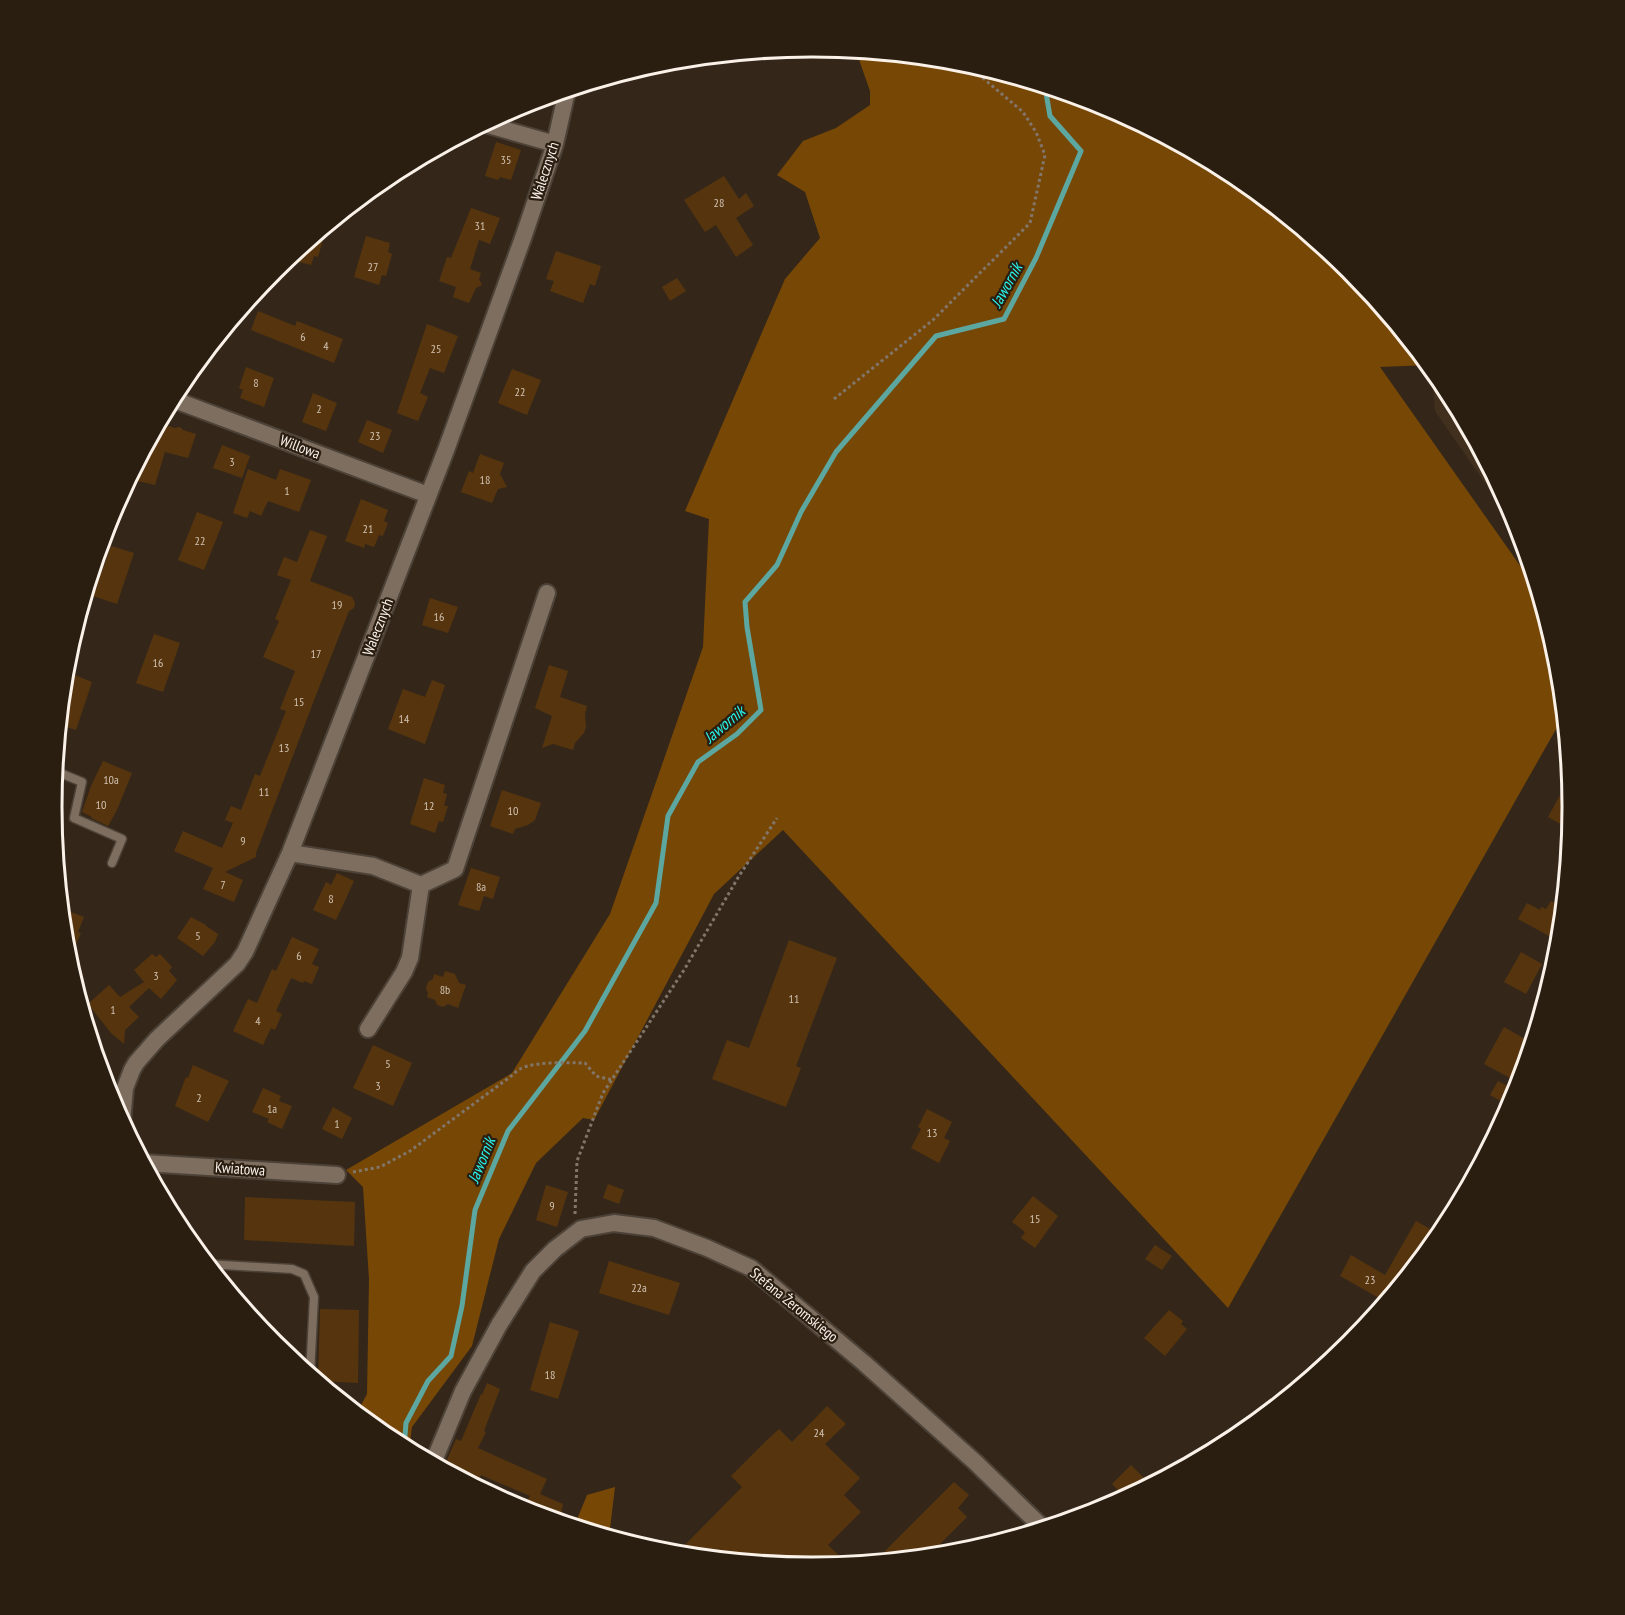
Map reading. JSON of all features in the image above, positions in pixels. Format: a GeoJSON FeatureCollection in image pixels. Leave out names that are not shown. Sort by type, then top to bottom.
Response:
{"type":"FeatureCollection","features":[{"type":"Feature","properties":{"kind":"street","name":"Walecznych"},"geometry":{"type":"LineString","coordinates":[[124,1105],[125,1088],[132,1070],[157,1040],[237,964],[245,952],[290,853],[446,450],[524,238],[555,144],[565,99]]}},
{"type":"Feature","properties":{"kind":"street"},"geometry":{"type":"LineString","coordinates":[[496,127],[555,144]]}},
{"type":"Feature","properties":{"kind":"street","name":"Willowa"},"geometry":{"type":"LineString","coordinates":[[181,402],[428,495]]}},
{"type":"Feature","properties":{"kind":"street"},"geometry":{"type":"LineString","coordinates":[[290,853],[373,866],[421,885],[455,869],[547,593]]}},
{"type":"Feature","properties":{"kind":"street"},"geometry":{"type":"LineString","coordinates":[[368,1029],[404,972],[410,958],[421,885]]}},
{"type":"Feature","properties":{"kind":"street","name":"Kwiatowa"},"geometry":{"type":"LineString","coordinates":[[152,1164],[337,1175]]}},
{"type":"Feature","properties":{"kind":"street","name":"Stefana Żeromskiego"},"geometry":{"type":"LineString","coordinates":[[436,1456],[464,1390],[499,1325],[533,1271],[555,1249],[581,1229],[614,1223],[654,1228],[751,1268],[864,1363],[975,1462],[1038,1523]]}},
{"type":"Feature","properties":{"kind":"lane"},"geometry":{"type":"LineString","coordinates":[[63,774],[82,782],[74,818],[122,839],[112,863]]}},
{"type":"Feature","properties":{"kind":"lane"},"geometry":{"type":"LineString","coordinates":[[218,1265],[291,1269],[304,1274],[314,1297],[310,1364]]}},
{"type":"Feature","properties":{"kind":"path"},"geometry":{"type":"LineString","coordinates":[[834,399],[933,320],[1030,223],[1045,154],[1036,132],[1023,112],[981,77]]}},
{"type":"Feature","properties":{"kind":"path"},"geometry":{"type":"LineString","coordinates":[[574,1234],[577,1161],[603,1093],[684,970],[739,876],[777,818]]}},
{"type":"Feature","properties":{"kind":"path"},"geometry":{"type":"LineString","coordinates":[[337,1175],[380,1167],[410,1151],[517,1070],[532,1065],[585,1063],[596,1076],[612,1080]]}},
{"type":"Feature","properties":{"kind":"shaded area"},"geometry":{"type":"Polygon","coordinates":[[[859,59],[910,63],[959,71],[1054,97],[1144,134],[1188,158],[1229,183],[1307,243],[1377,313],[1418,365],[1380,367],[1525,572],[1549,661],[1558,725],[1228,1308],[783,830],[714,894],[594,1120],[583,1118],[536,1163],[499,1239],[472,1346],[412,1427],[410,1441],[361,1406],[367,1394],[369,1279],[363,1187],[346,1170],[512,1073],[610,914],[703,647],[709,519],[685,511],[785,279],[820,238],[805,192],[777,175],[803,141],[836,128],[870,105],[870,91],[859,59]]]}},
{"type":"Feature","properties":{"kind":"shaded area"},"geometry":{"type":"Polygon","coordinates":[[[1433,386],[1462,432],[1497,500],[1435,411],[1433,386]]]}},
{"type":"Feature","properties":{"kind":"shaded area"},"geometry":{"type":"Polygon","coordinates":[[[615,1487],[610,1530],[577,1520],[587,1495],[615,1487]]]}},
{"type":"Feature","properties":{"kind":"building"},"geometry":{"type":"Polygon","coordinates":[[[496,142],[521,150],[511,180],[500,177],[498,180],[485,176],[496,142]]]}},
{"type":"Feature","properties":{"kind":"building"},"geometry":{"type":"Polygon","coordinates":[[[724,176],[739,199],[746,193],[754,206],[736,218],[753,245],[736,257],[716,225],[705,232],[684,200],[724,176]]]}},
{"type":"Feature","properties":{"kind":"building"},"geometry":{"type":"Polygon","coordinates":[[[471,208],[500,218],[490,244],[479,240],[470,269],[481,273],[479,279],[482,285],[476,288],[469,303],[453,297],[456,287],[439,281],[447,257],[451,258],[471,208]]]}},
{"type":"Feature","properties":{"kind":"building"},"geometry":{"type":"Polygon","coordinates":[[[366,236],[390,243],[388,252],[392,254],[386,276],[382,275],[379,285],[354,277],[366,236]]]}},
{"type":"Feature","properties":{"kind":"building"},"geometry":{"type":"Polygon","coordinates":[[[323,239],[318,257],[314,256],[311,265],[298,262],[323,239]]]}},
{"type":"Feature","properties":{"kind":"building"},"geometry":{"type":"Polygon","coordinates":[[[556,251],[601,266],[595,286],[590,284],[583,303],[550,291],[554,281],[546,279],[556,251]]]}},
{"type":"Feature","properties":{"kind":"building"},"geometry":{"type":"Polygon","coordinates":[[[677,278],[686,291],[670,301],[662,287],[677,278]]]}},
{"type":"Feature","properties":{"kind":"building"},"geometry":{"type":"Polygon","coordinates":[[[258,311],[295,326],[297,321],[343,339],[334,363],[251,330],[258,311]]]}},
{"type":"Feature","properties":{"kind":"building"},"geometry":{"type":"Polygon","coordinates":[[[427,324],[458,336],[444,373],[430,368],[420,393],[428,397],[418,421],[397,413],[427,324]]]}},
{"type":"Feature","properties":{"kind":"building"},"geometry":{"type":"Polygon","coordinates":[[[246,367],[274,378],[264,407],[240,398],[243,390],[239,388],[246,367]]]}},
{"type":"Feature","properties":{"kind":"building"},"geometry":{"type":"Polygon","coordinates":[[[512,369],[541,380],[527,415],[498,403],[512,369]]]}},
{"type":"Feature","properties":{"kind":"building"},"geometry":{"type":"Polygon","coordinates":[[[313,393],[337,403],[326,431],[302,422],[313,393]]]}},
{"type":"Feature","properties":{"kind":"building"},"geometry":{"type":"Polygon","coordinates":[[[367,420],[392,430],[383,453],[358,442],[367,420]]]}},
{"type":"Feature","properties":{"kind":"building"},"geometry":{"type":"Polygon","coordinates":[[[167,425],[180,427],[196,434],[188,458],[165,452],[155,485],[137,481],[167,425]]]}},
{"type":"Feature","properties":{"kind":"building"},"geometry":{"type":"Polygon","coordinates":[[[222,445],[250,456],[242,478],[213,468],[222,445]]]}},
{"type":"Feature","properties":{"kind":"building"},"geometry":{"type":"Polygon","coordinates":[[[480,454],[504,463],[500,474],[507,487],[498,489],[492,503],[461,492],[469,471],[473,473],[480,454]]]}},
{"type":"Feature","properties":{"kind":"building"},"geometry":{"type":"Polygon","coordinates":[[[248,469],[276,480],[280,469],[311,480],[299,512],[268,501],[261,516],[250,511],[247,518],[233,513],[248,469]]]}},
{"type":"Feature","properties":{"kind":"building"},"geometry":{"type":"Polygon","coordinates":[[[361,499],[388,510],[384,521],[388,523],[383,536],[379,535],[374,547],[365,544],[364,548],[345,541],[361,499]]]}},
{"type":"Feature","properties":{"kind":"building"},"geometry":{"type":"Polygon","coordinates":[[[197,512],[223,522],[204,570],[178,560],[197,512]]]}},
{"type":"Feature","properties":{"kind":"building"},"geometry":{"type":"Polygon","coordinates":[[[310,530],[327,536],[310,581],[352,597],[355,603],[354,608],[349,611],[256,857],[225,872],[243,880],[234,902],[203,889],[213,868],[174,851],[183,831],[222,848],[233,823],[225,820],[231,806],[241,810],[255,774],[260,776],[286,711],[280,709],[295,671],[263,657],[279,621],[275,619],[291,580],[277,575],[284,557],[297,562],[310,530]]]}},
{"type":"Feature","properties":{"kind":"building"},"geometry":{"type":"Polygon","coordinates":[[[111,546],[134,553],[117,604],[93,595],[111,546]]]}},
{"type":"Feature","properties":{"kind":"building"},"geometry":{"type":"Polygon","coordinates":[[[430,598],[458,607],[448,633],[422,625],[430,598]]]}},
{"type":"Feature","properties":{"kind":"building"},"geometry":{"type":"Polygon","coordinates":[[[154,634],[180,643],[163,692],[136,683],[154,634]]]}},
{"type":"Feature","properties":{"kind":"building"},"geometry":{"type":"Polygon","coordinates":[[[549,665],[568,671],[560,697],[587,706],[586,727],[573,750],[553,744],[542,748],[552,716],[535,708],[549,665]]]}},
{"type":"Feature","properties":{"kind":"building"},"geometry":{"type":"Polygon","coordinates":[[[74,675],[92,682],[76,730],[67,727],[74,675]]]}},
{"type":"Feature","properties":{"kind":"building"},"geometry":{"type":"Polygon","coordinates":[[[432,680],[445,685],[425,744],[388,729],[403,689],[425,697],[432,680]]]}},
{"type":"Feature","properties":{"kind":"building"},"geometry":{"type":"Polygon","coordinates":[[[103,761],[132,773],[108,826],[82,812],[103,761]]]}},
{"type":"Feature","properties":{"kind":"building"},"geometry":{"type":"Polygon","coordinates":[[[424,778],[445,785],[443,793],[447,794],[444,806],[448,806],[443,822],[439,821],[435,833],[410,824],[424,778]]]}},
{"type":"Feature","properties":{"kind":"building"},"geometry":{"type":"Polygon","coordinates":[[[502,790],[541,803],[535,820],[515,829],[513,834],[490,826],[502,790]]]}},
{"type":"Feature","properties":{"kind":"building"},"geometry":{"type":"Polygon","coordinates":[[[1562,791],[1562,825],[1548,817],[1562,791]]]}},
{"type":"Feature","properties":{"kind":"building"},"geometry":{"type":"Polygon","coordinates":[[[471,868],[500,877],[493,899],[484,896],[479,911],[458,905],[471,868]]]}},
{"type":"Feature","properties":{"kind":"building"},"geometry":{"type":"Polygon","coordinates":[[[337,873],[354,881],[336,920],[313,910],[326,882],[331,885],[337,873]]]}},
{"type":"Feature","properties":{"kind":"building"},"geometry":{"type":"Polygon","coordinates":[[[1551,901],[1557,904],[1552,937],[1518,919],[1527,903],[1540,910],[1541,907],[1546,909],[1551,901]]]}},
{"type":"Feature","properties":{"kind":"building"},"geometry":{"type":"Polygon","coordinates":[[[69,911],[84,917],[78,932],[81,933],[75,947],[69,911]]]}},
{"type":"Feature","properties":{"kind":"building"},"geometry":{"type":"Polygon","coordinates":[[[191,917],[218,934],[215,942],[203,956],[177,938],[191,917]]]}},
{"type":"Feature","properties":{"kind":"building"},"geometry":{"type":"Polygon","coordinates":[[[292,937],[319,949],[312,964],[319,967],[312,984],[291,978],[276,1011],[282,1014],[275,1030],[271,1028],[263,1045],[233,1031],[248,999],[257,1003],[272,969],[276,971],[292,937]]]}},
{"type":"Feature","properties":{"kind":"building"},"geometry":{"type":"Polygon","coordinates":[[[789,940],[837,958],[796,1066],[801,1068],[786,1107],[712,1079],[727,1040],[749,1048],[789,940]]]}},
{"type":"Feature","properties":{"kind":"building"},"geometry":{"type":"Polygon","coordinates":[[[1521,952],[1542,964],[1526,994],[1504,982],[1521,952]]]}},
{"type":"Feature","properties":{"kind":"building"},"geometry":{"type":"Polygon","coordinates":[[[152,954],[156,957],[160,954],[172,967],[169,971],[177,980],[161,999],[149,988],[129,1007],[139,1017],[125,1030],[124,1044],[111,1033],[88,1004],[109,985],[120,997],[144,982],[134,970],[152,954]]]}},
{"type":"Feature","properties":{"kind":"building"},"geometry":{"type":"Polygon","coordinates":[[[445,971],[455,974],[459,983],[466,985],[458,1008],[448,1004],[443,1007],[437,1005],[435,1000],[427,997],[428,982],[433,979],[434,974],[443,977],[445,971]]]}},
{"type":"Feature","properties":{"kind":"building"},"geometry":{"type":"Polygon","coordinates":[[[1504,1027],[1526,1039],[1510,1078],[1484,1064],[1504,1027]]]}},
{"type":"Feature","properties":{"kind":"building"},"geometry":{"type":"Polygon","coordinates":[[[373,1045],[412,1063],[393,1106],[353,1088],[373,1045]]]}},
{"type":"Feature","properties":{"kind":"building"},"geometry":{"type":"Polygon","coordinates":[[[193,1065],[229,1081],[208,1122],[175,1106],[193,1065]]]}},
{"type":"Feature","properties":{"kind":"building"},"geometry":{"type":"Polygon","coordinates":[[[1498,1081],[1509,1087],[1503,1102],[1490,1095],[1498,1081]]]}},
{"type":"Feature","properties":{"kind":"building"},"geometry":{"type":"Polygon","coordinates":[[[263,1088],[281,1096],[279,1101],[292,1106],[282,1129],[267,1122],[269,1119],[252,1112],[263,1088]]]}},
{"type":"Feature","properties":{"kind":"building"},"geometry":{"type":"Polygon","coordinates":[[[333,1107],[352,1118],[342,1139],[322,1129],[333,1107]]]}},
{"type":"Feature","properties":{"kind":"building"},"geometry":{"type":"Polygon","coordinates":[[[927,1109],[952,1122],[944,1138],[950,1141],[939,1163],[911,1148],[921,1129],[918,1127],[927,1109]]]}},
{"type":"Feature","properties":{"kind":"building"},"geometry":{"type":"Polygon","coordinates":[[[608,1184],[624,1190],[619,1204],[603,1198],[608,1184]]]}},
{"type":"Feature","properties":{"kind":"building"},"geometry":{"type":"Polygon","coordinates":[[[546,1185],[568,1192],[557,1227],[536,1220],[546,1185]]]}},
{"type":"Feature","properties":{"kind":"building"},"geometry":{"type":"Polygon","coordinates":[[[1033,1196],[1058,1216],[1035,1248],[1021,1238],[1025,1232],[1012,1222],[1033,1196]]]}},
{"type":"Feature","properties":{"kind":"building"},"geometry":{"type":"Polygon","coordinates":[[[245,1197],[355,1202],[354,1246],[244,1240],[245,1197]]]}},
{"type":"Feature","properties":{"kind":"building"},"geometry":{"type":"Polygon","coordinates":[[[1416,1221],[1432,1230],[1380,1299],[1340,1276],[1351,1255],[1385,1275],[1416,1221]]]}},
{"type":"Feature","properties":{"kind":"building"},"geometry":{"type":"Polygon","coordinates":[[[1155,1245],[1172,1256],[1162,1270],[1145,1259],[1155,1245]]]}},
{"type":"Feature","properties":{"kind":"building"},"geometry":{"type":"Polygon","coordinates":[[[609,1261],[680,1283],[669,1315],[599,1293],[609,1261]]]}},
{"type":"Feature","properties":{"kind":"building"},"geometry":{"type":"Polygon","coordinates":[[[320,1309],[359,1310],[358,1383],[330,1382],[318,1372],[320,1309]]]}},
{"type":"Feature","properties":{"kind":"building"},"geometry":{"type":"Polygon","coordinates":[[[1169,1310],[1183,1321],[1181,1324],[1187,1329],[1165,1356],[1144,1338],[1169,1310]]]}},
{"type":"Feature","properties":{"kind":"building"},"geometry":{"type":"Polygon","coordinates":[[[550,1322],[579,1331],[558,1399],[530,1390],[550,1322]]]}},
{"type":"Feature","properties":{"kind":"building"},"geometry":{"type":"Polygon","coordinates":[[[487,1383],[500,1389],[484,1431],[486,1432],[478,1448],[547,1479],[540,1494],[563,1504],[561,1514],[527,1502],[530,1496],[481,1475],[479,1480],[446,1462],[456,1439],[461,1441],[487,1383]]]}},
{"type":"Feature","properties":{"kind":"building"},"geometry":{"type":"Polygon","coordinates":[[[827,1406],[846,1424],[825,1444],[860,1478],[844,1495],[861,1512],[828,1545],[840,1557],[763,1556],[683,1547],[742,1487],[731,1476],[767,1440],[779,1429],[792,1442],[827,1406]]]}},
{"type":"Feature","properties":{"kind":"building"},"geometry":{"type":"Polygon","coordinates":[[[1131,1465],[1146,1480],[1120,1492],[1112,1484],[1131,1465]]]}},
{"type":"Feature","properties":{"kind":"building"},"geometry":{"type":"Polygon","coordinates":[[[954,1482],[969,1495],[958,1508],[967,1517],[936,1548],[882,1554],[954,1482]]]}},
{"type":"Feature","properties":{"kind":"waterway","name":"Jawornik"},"geometry":{"type":"LineString","coordinates":[[405,1437],[406,1423],[428,1381],[451,1356],[462,1306],[475,1210],[508,1131],[585,1031],[656,903],[668,816],[698,762],[737,734],[761,710],[745,602],[777,565],[801,512],[836,452],[936,336],[1004,319],[1036,258],[1081,151],[1050,116],[1046,95]]}}]}
